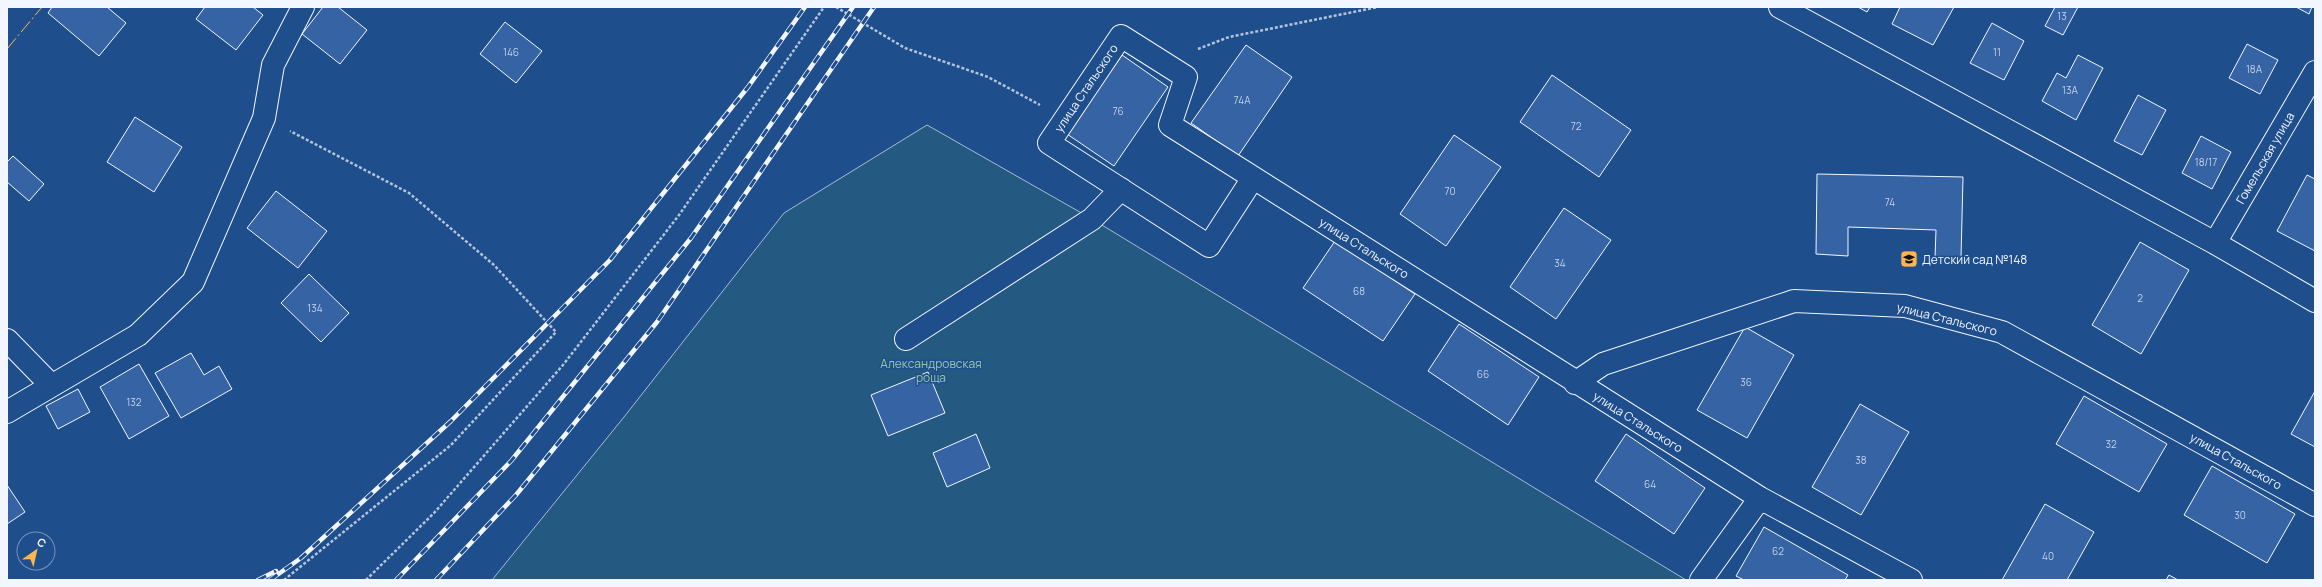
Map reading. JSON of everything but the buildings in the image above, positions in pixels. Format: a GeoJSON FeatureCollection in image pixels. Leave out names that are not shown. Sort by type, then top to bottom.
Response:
{"type":"FeatureCollection","features":[{"type":"Feature","properties":{"kind":"street"},"geometry":{"type":"LineString","coordinates":[[7,412],[138,335],[193,282],[264,118],[273,65],[303,7]]}},
{"type":"Feature","properties":{"kind":"street"},"geometry":{"type":"LineString","coordinates":[[1780,7],[2214,243],[2315,301]]}},
{"type":"Feature","properties":{"kind":"street","name":"улица Стальского"},"geometry":{"type":"LineString","coordinates":[[1253,178],[1209,246],[1049,143],[1121,36],[1186,77],[1170,125],[1575,383],[1760,498],[1910,580]]}},
{"type":"Feature","properties":{"kind":"street","name":"Гомельская улица"},"geometry":{"type":"LineString","coordinates":[[2214,243],[2315,72]]}},
{"type":"Feature","properties":{"kind":"street"},"geometry":{"type":"LineString","coordinates":[[906,340],[1092,219],[1121,189]]}},
{"type":"Feature","properties":{"kind":"street","name":"улица Стальского"},"geometry":{"type":"LineString","coordinates":[[1575,383],[1603,364],[1794,301],[1905,306],[2002,332],[2315,504]]}},
{"type":"Feature","properties":{"kind":"street"},"geometry":{"type":"LineString","coordinates":[[7,340],[51,385]]}},
{"type":"Feature","properties":{"kind":"street"},"geometry":{"type":"LineString","coordinates":[[1701,580],[1760,498]]}},
{"type":"Feature","properties":{"kind":"path"},"geometry":{"type":"LineString","coordinates":[[366,580],[434,514],[563,365],[679,215],[824,7]]}},
{"type":"Feature","properties":{"kind":"path"},"geometry":{"type":"LineString","coordinates":[[836,7],[905,48],[988,77],[1065,119]]}},
{"type":"Feature","properties":{"kind":"path"},"geometry":{"type":"LineString","coordinates":[[1163,62],[1229,37],[1378,7]]}},
{"type":"Feature","properties":{"kind":"path"},"geometry":{"type":"LineString","coordinates":[[264,118],[409,193],[494,264],[556,332],[451,445],[284,580]]}},
{"type":"Feature","properties":{"kind":"green space","name":"Александровская роща"},"geometry":{"type":"Polygon","coordinates":[[[927,125],[1092,219],[1686,580],[492,580],[624,417],[784,213],[927,125]]]}},
{"type":"Feature","properties":{"kind":"railway"},"geometry":{"type":"LineString","coordinates":[[270,580],[301,558],[451,421],[610,260],[748,87],[805,7]]}},
{"type":"Feature","properties":{"kind":"railway"},"geometry":{"type":"LineString","coordinates":[[396,580],[511,461],[691,238],[853,7]]}},
{"type":"Feature","properties":{"kind":"railway"},"geometry":{"type":"LineString","coordinates":[[436,580],[516,495],[657,322],[874,7]]}},
{"type":"Feature","properties":{"kind":"railway"},"geometry":{"type":"LineString","coordinates":[[258,580],[276,571]]}},
{"type":"Feature","properties":{"kind":"power"},"geometry":{"type":"LineString","coordinates":[[7,49],[42,7]]}},
{"type":"Feature","properties":{"kind":"place","name":"Детский сад №148"},"geometry":{"type":"Point","coordinates":[1909,259]}}]}
